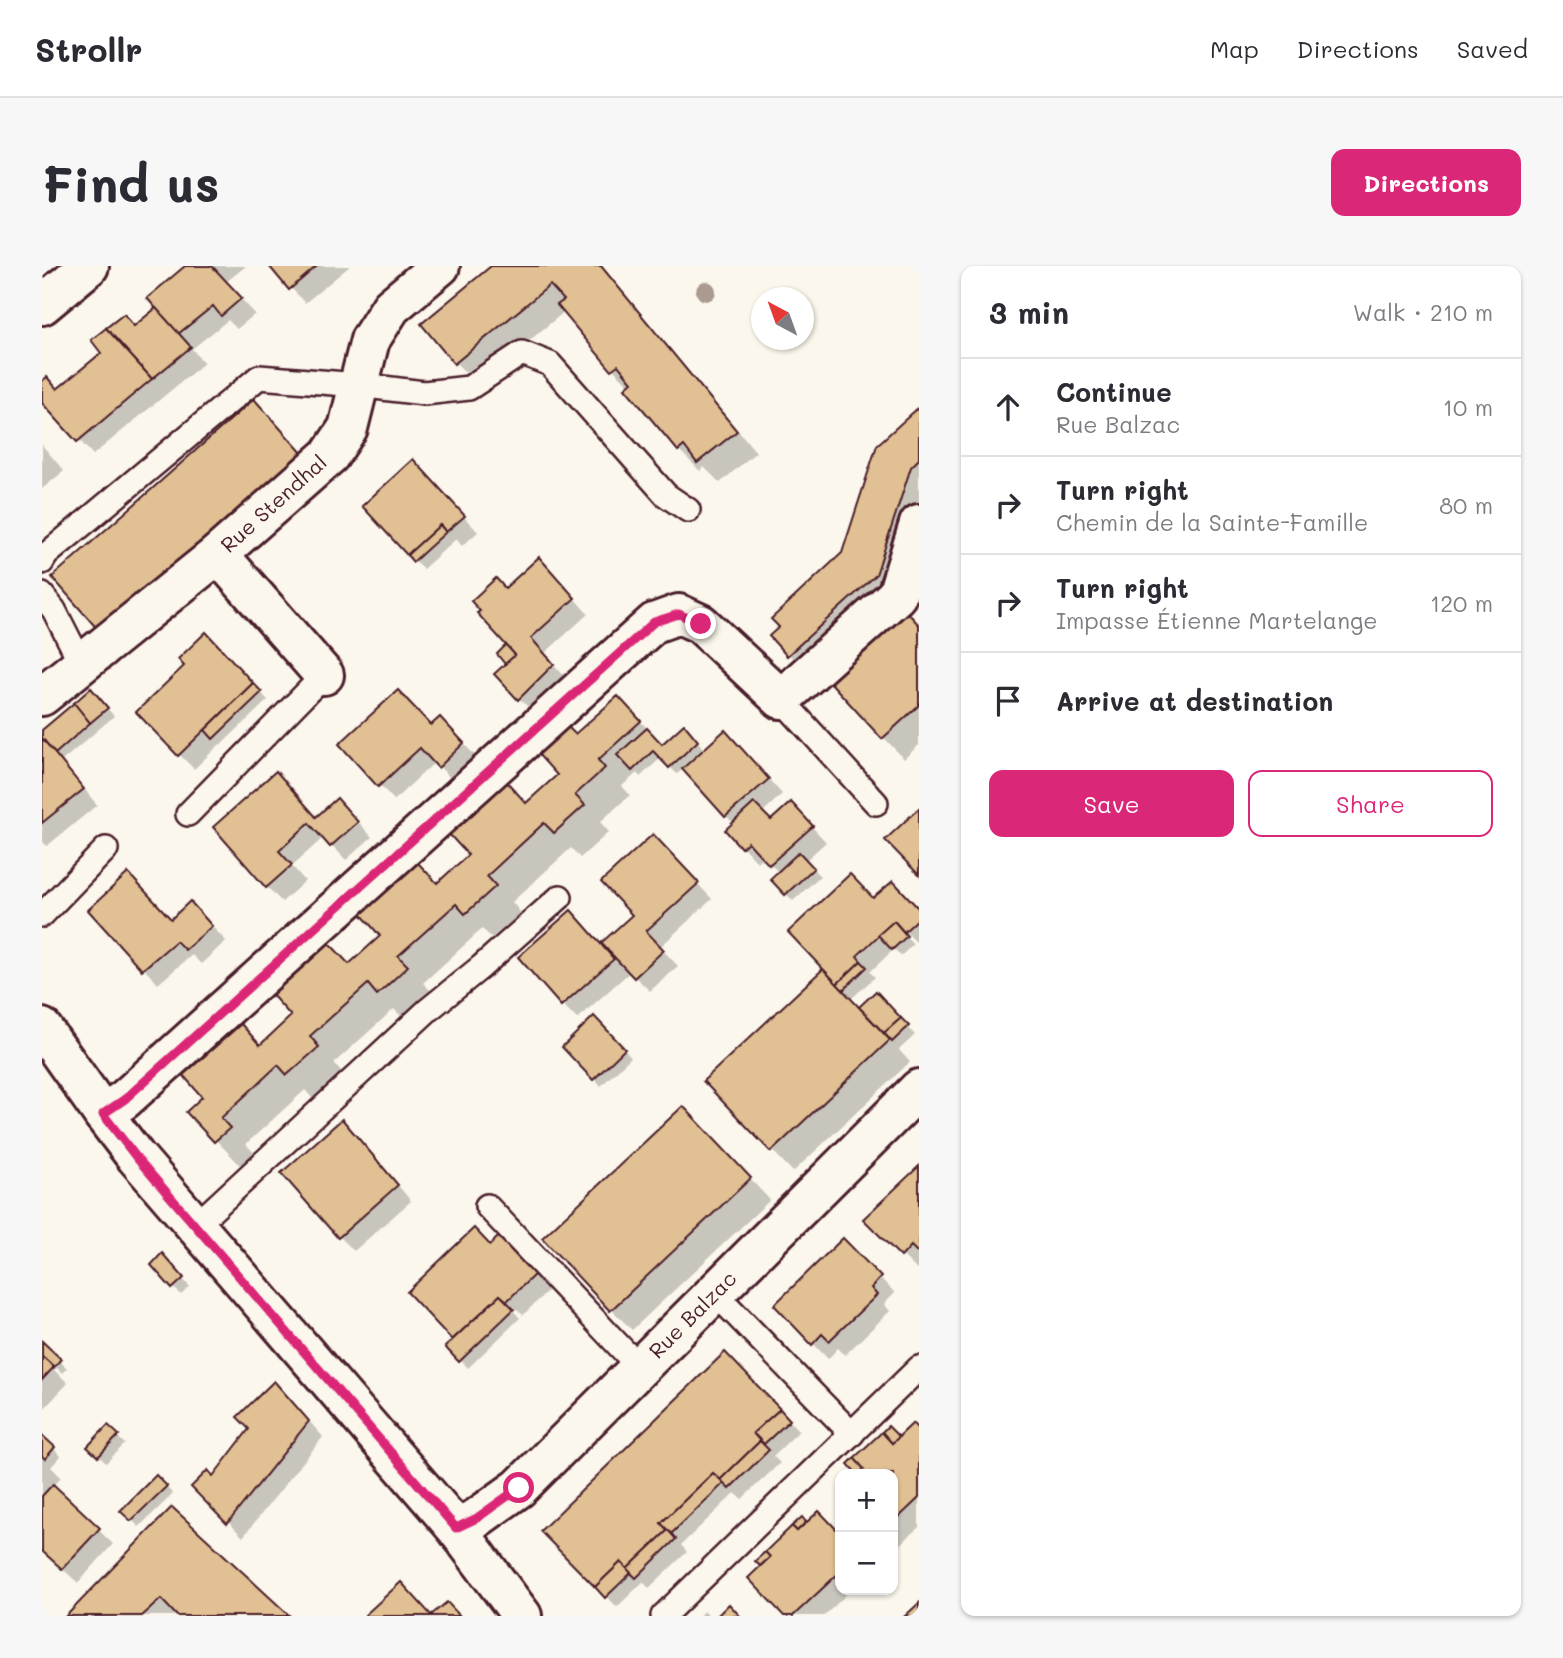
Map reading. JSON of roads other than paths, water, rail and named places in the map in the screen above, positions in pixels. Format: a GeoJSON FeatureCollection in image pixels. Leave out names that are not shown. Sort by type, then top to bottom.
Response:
{"type":"FeatureCollection","features":[{"type":"Feature","properties":{"kind":"street"},"geometry":{"type":"LineString","coordinates":[[42,304],[89,266]]}},
{"type":"Feature","properties":{"kind":"street","name":"Rue Stendhal"},"geometry":{"type":"LineString","coordinates":[[42,696],[218,554],[330,455],[348,428],[370,340],[391,307],[440,266]]}},
{"type":"Feature","properties":{"kind":"street"},"geometry":{"type":"LineString","coordinates":[[103,1114],[125,1099],[654,622],[679,614],[701,624],[781,699],[897,595],[919,524]]}},
{"type":"Feature","properties":{"kind":"street"},"geometry":{"type":"LineString","coordinates":[[218,554],[324,676]]}},
{"type":"Feature","properties":{"kind":"street"},"geometry":{"type":"LineString","coordinates":[[42,1028],[136,1157],[456,1528],[522,1616]]}},
{"type":"Feature","properties":{"kind":"street","name":"Rue Balzac"},"geometry":{"type":"LineString","coordinates":[[456,1528],[477,1518],[519,1488],[919,1088]]}},
{"type":"Feature","properties":{"kind":"lane"},"geometry":{"type":"LineString","coordinates":[[42,562],[46,555],[259,377],[424,393],[469,388],[522,354],[551,364],[666,495],[688,510]]}},
{"type":"Feature","properties":{"kind":"lane"},"geometry":{"type":"LineString","coordinates":[[42,595],[54,610],[81,663]]}},
{"type":"Feature","properties":{"kind":"lane"},"geometry":{"type":"LineString","coordinates":[[188,814],[324,676]]}},
{"type":"Feature","properties":{"kind":"lane"},"geometry":{"type":"LineString","coordinates":[[781,699],[876,803]]}},
{"type":"Feature","properties":{"kind":"lane"},"geometry":{"type":"LineString","coordinates":[[42,915],[106,849]]}},
{"type":"Feature","properties":{"kind":"lane"},"geometry":{"type":"LineString","coordinates":[[195,1226],[428,1010],[560,897]]}},
{"type":"Feature","properties":{"kind":"lane"},"geometry":{"type":"LineString","coordinates":[[486,1206],[640,1368]]}},
{"type":"Feature","properties":{"kind":"lane"},"geometry":{"type":"LineString","coordinates":[[715,1293],[852,1434]]}},
{"type":"Feature","properties":{"kind":"lane"},"geometry":{"type":"LineString","coordinates":[[663,1616],[919,1368]]}}]}
